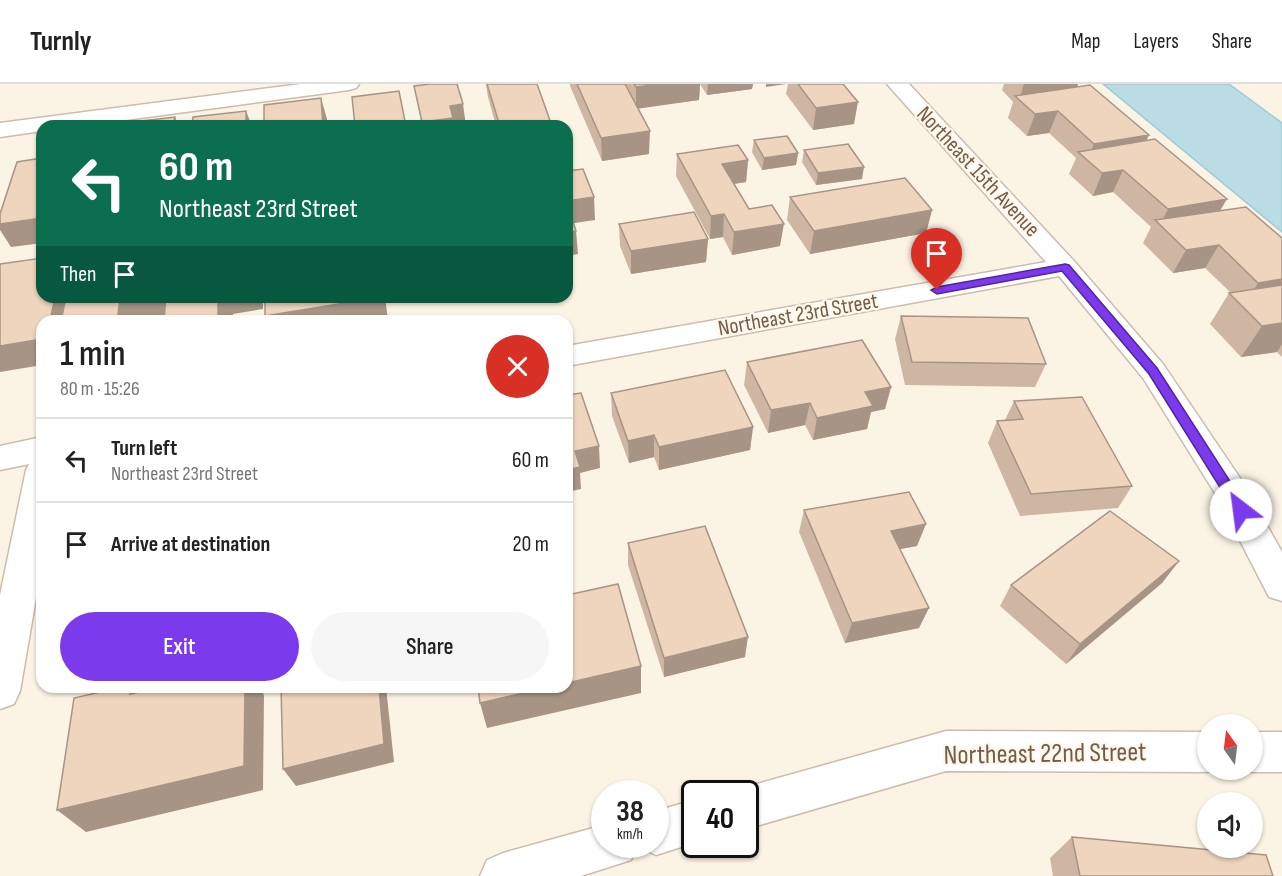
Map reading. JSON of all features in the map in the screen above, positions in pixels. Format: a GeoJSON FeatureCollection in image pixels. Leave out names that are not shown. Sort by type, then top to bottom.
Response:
{"type":"FeatureCollection","features":[{"type":"Feature","properties":{"kind":"street"},"geometry":{"type":"LineString","coordinates":[[76,120],[350,84]]}},
{"type":"Feature","properties":{"kind":"street","name":"Northeast 15th Avenue"},"geometry":{"type":"LineString","coordinates":[[897,84],[1065,267],[1153,371],[1230,490],[1282,586]]}},
{"type":"Feature","properties":{"kind":"street"},"geometry":{"type":"LineString","coordinates":[[0,130],[36,125]]}},
{"type":"Feature","properties":{"kind":"street","name":"Northeast 23rd Street"},"geometry":{"type":"LineString","coordinates":[[573,355],[1065,267]]}},
{"type":"Feature","properties":{"kind":"street"},"geometry":{"type":"LineString","coordinates":[[0,458],[36,450]]}},
{"type":"Feature","properties":{"kind":"street"},"geometry":{"type":"LineString","coordinates":[[0,691],[36,502]]}},
{"type":"Feature","properties":{"kind":"street","name":"Northeast 22nd Street"},"geometry":{"type":"LineString","coordinates":[[759,804],[946,751],[1197,752]]}},
{"type":"Feature","properties":{"kind":"street"},"geometry":{"type":"LineString","coordinates":[[1263,752],[1282,752]]}},
{"type":"Feature","properties":{"kind":"street"},"geometry":{"type":"LineString","coordinates":[[503,876],[591,851]]}},
{"type":"Feature","properties":{"kind":"water"},"geometry":{"type":"Polygon","coordinates":[[[1103,84],[1229,84],[1282,123],[1282,232],[1103,84]]]}},
{"type":"Feature","properties":{"kind":"building"},"geometry":{"type":"Polygon","coordinates":[[[457,84],[463,104],[450,106],[453,118],[422,120],[414,86],[457,84]]]}},
{"type":"Feature","properties":{"kind":"building"},"geometry":{"type":"Polygon","coordinates":[[[487,84],[537,84],[550,120],[498,120],[487,84]]]}},
{"type":"Feature","properties":{"kind":"building"},"geometry":{"type":"Polygon","coordinates":[[[577,84],[625,84],[650,131],[601,138],[577,84]]]}},
{"type":"Feature","properties":{"kind":"building"},"geometry":{"type":"Polygon","coordinates":[[[634,84],[659,84],[636,87],[634,84]]]}},
{"type":"Feature","properties":{"kind":"building"},"geometry":{"type":"Polygon","coordinates":[[[798,84],[843,84],[858,102],[816,108],[798,84]]]}},
{"type":"Feature","properties":{"kind":"building"},"geometry":{"type":"Polygon","coordinates":[[[1090,85],[1149,135],[1094,144],[1058,111],[1035,114],[1015,96],[1090,85]]]}},
{"type":"Feature","properties":{"kind":"building"},"geometry":{"type":"Polygon","coordinates":[[[399,91],[405,120],[354,120],[352,97],[399,91]]]}},
{"type":"Feature","properties":{"kind":"building"},"geometry":{"type":"Polygon","coordinates":[[[321,98],[323,120],[264,120],[264,105],[321,98]]]}},
{"type":"Feature","properties":{"kind":"building"},"geometry":{"type":"Polygon","coordinates":[[[246,111],[246,120],[193,120],[193,117],[246,111]]]}},
{"type":"Feature","properties":{"kind":"building"},"geometry":{"type":"Polygon","coordinates":[[[175,117],[174,120],[150,120],[175,117]]]}},
{"type":"Feature","properties":{"kind":"building"},"geometry":{"type":"Polygon","coordinates":[[[787,136],[798,153],[764,158],[754,140],[787,136]]]}},
{"type":"Feature","properties":{"kind":"building"},"geometry":{"type":"Polygon","coordinates":[[[1155,139],[1227,199],[1168,209],[1123,170],[1102,173],[1078,152],[1155,139]]]}},
{"type":"Feature","properties":{"kind":"building"},"geometry":{"type":"Polygon","coordinates":[[[848,144],[864,167],[818,173],[804,150],[848,144]]]}},
{"type":"Feature","properties":{"kind":"building"},"geometry":{"type":"Polygon","coordinates":[[[738,145],[748,160],[722,164],[749,209],[772,205],[784,224],[734,232],[724,214],[711,216],[677,154],[738,145]]]}},
{"type":"Feature","properties":{"kind":"building"},"geometry":{"type":"Polygon","coordinates":[[[36,159],[36,219],[0,224],[0,214],[17,162],[36,159]]]}},
{"type":"Feature","properties":{"kind":"building"},"geometry":{"type":"Polygon","coordinates":[[[583,169],[594,197],[573,200],[573,170],[583,169]]]}},
{"type":"Feature","properties":{"kind":"building"},"geometry":{"type":"Polygon","coordinates":[[[905,178],[932,210],[814,231],[790,197],[905,178]]]}},
{"type":"Feature","properties":{"kind":"building"},"geometry":{"type":"Polygon","coordinates":[[[1246,207],[1282,238],[1282,279],[1258,283],[1219,245],[1186,250],[1155,220],[1246,207]]]}},
{"type":"Feature","properties":{"kind":"building"},"geometry":{"type":"Polygon","coordinates":[[[694,212],[708,239],[631,251],[619,224],[694,212]]]}},
{"type":"Feature","properties":{"kind":"building"},"geometry":{"type":"Polygon","coordinates":[[[36,259],[36,303],[54,303],[51,315],[36,315],[36,340],[0,346],[0,264],[36,259]]]}},
{"type":"Feature","properties":{"kind":"building"},"geometry":{"type":"Polygon","coordinates":[[[1282,285],[1282,323],[1262,326],[1229,293],[1282,285]]]}},
{"type":"Feature","properties":{"kind":"building"},"geometry":{"type":"Polygon","coordinates":[[[65,303],[119,303],[118,315],[62,315],[65,303]]]}},
{"type":"Feature","properties":{"kind":"building"},"geometry":{"type":"Polygon","coordinates":[[[166,303],[218,303],[218,315],[164,315],[166,303]]]}},
{"type":"Feature","properties":{"kind":"building"},"geometry":{"type":"Polygon","coordinates":[[[265,303],[344,303],[271,315],[265,315],[265,303]]]}},
{"type":"Feature","properties":{"kind":"building"},"geometry":{"type":"Polygon","coordinates":[[[901,316],[1028,318],[1046,364],[912,362],[901,316]]]}},
{"type":"Feature","properties":{"kind":"building"},"geometry":{"type":"Polygon","coordinates":[[[862,340],[891,387],[865,392],[873,406],[817,418],[810,403],[771,410],[747,362],[862,340]]]}},
{"type":"Feature","properties":{"kind":"building"},"geometry":{"type":"Polygon","coordinates":[[[725,370],[753,427],[659,447],[654,435],[628,441],[611,393],[725,370]]]}},
{"type":"Feature","properties":{"kind":"building"},"geometry":{"type":"Polygon","coordinates":[[[581,393],[599,446],[575,451],[580,467],[573,469],[573,394],[581,393]]]}},
{"type":"Feature","properties":{"kind":"building"},"geometry":{"type":"Polygon","coordinates":[[[1082,397],[1132,486],[1031,494],[997,421],[1023,419],[1014,401],[1082,397]]]}},
{"type":"Feature","properties":{"kind":"building"},"geometry":{"type":"Polygon","coordinates":[[[909,492],[926,524],[891,531],[929,608],[852,623],[804,510],[909,492]]]}},
{"type":"Feature","properties":{"kind":"building"},"geometry":{"type":"Polygon","coordinates":[[[1110,511],[1179,561],[1080,644],[1011,585],[1110,511]]]}},
{"type":"Feature","properties":{"kind":"building"},"geometry":{"type":"Polygon","coordinates":[[[705,526],[748,637],[664,658],[628,543],[705,526]]]}},
{"type":"Feature","properties":{"kind":"building"},"geometry":{"type":"Polygon","coordinates":[[[618,584],[641,666],[573,682],[573,594],[618,584]]]}},
{"type":"Feature","properties":{"kind":"building"},"geometry":{"type":"Polygon","coordinates":[[[96,693],[245,693],[244,766],[57,810],[74,698],[96,693]]]}},
{"type":"Feature","properties":{"kind":"building"},"geometry":{"type":"Polygon","coordinates":[[[281,693],[380,693],[384,744],[283,769],[281,693]]]}},
{"type":"Feature","properties":{"kind":"building"},"geometry":{"type":"Polygon","coordinates":[[[479,693],[523,693],[480,703],[479,693]]]}},
{"type":"Feature","properties":{"kind":"building"},"geometry":{"type":"Polygon","coordinates":[[[1072,837],[1197,849],[1197,858],[1263,858],[1263,855],[1266,855],[1273,876],[1080,876],[1072,837]]]}},
{"type":"Feature","properties":{"kind":"route"},"geometry":{"type":"LineString","coordinates":[[937,290],[1065,267],[1153,371],[1241,510]]}}]}
